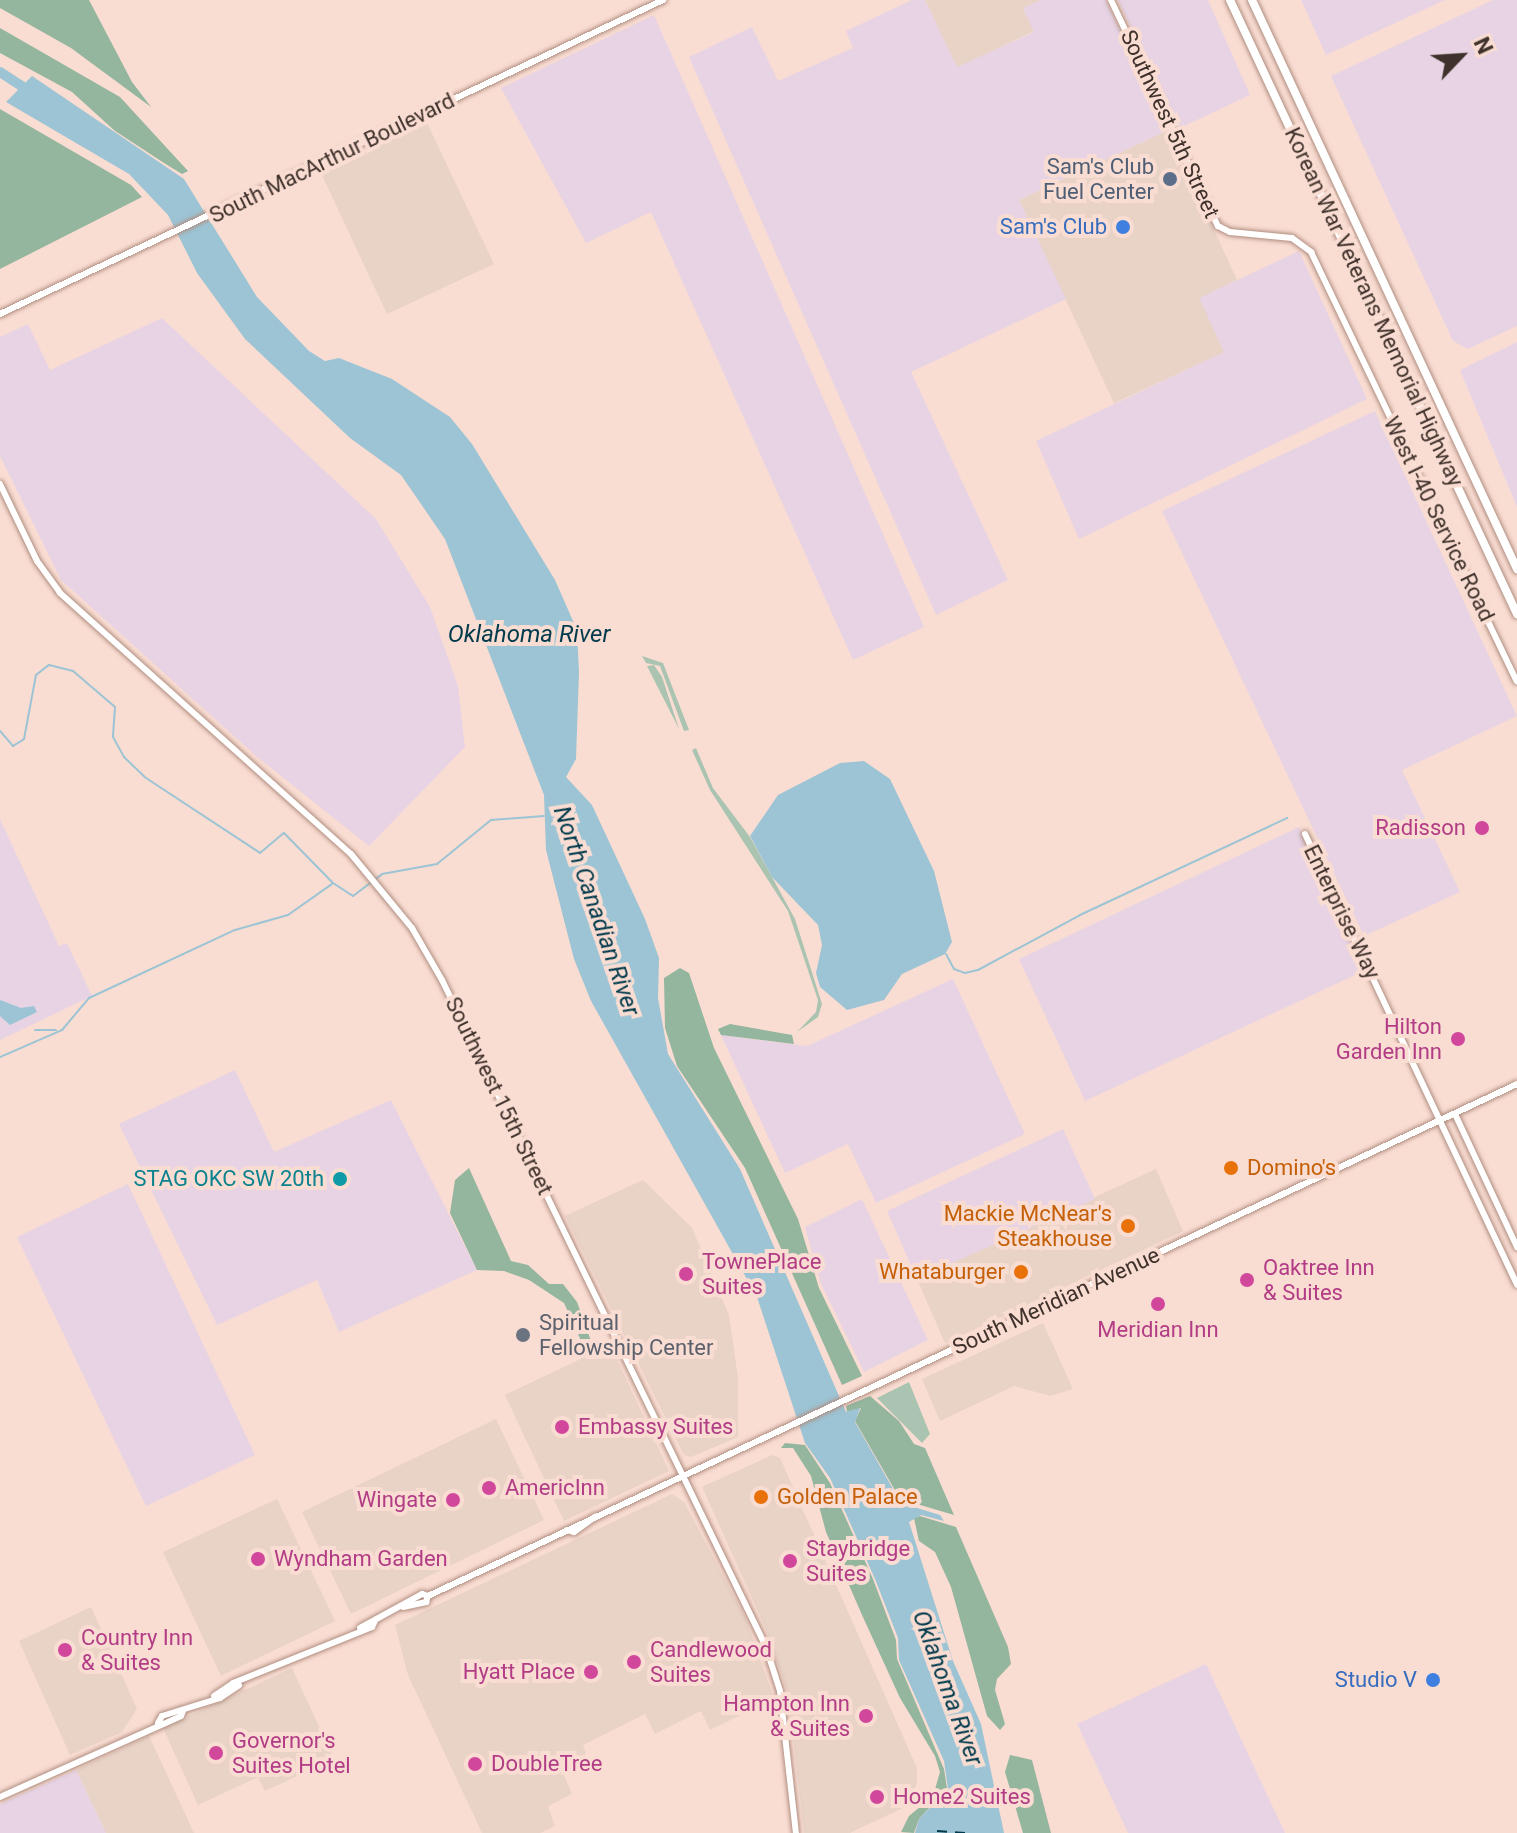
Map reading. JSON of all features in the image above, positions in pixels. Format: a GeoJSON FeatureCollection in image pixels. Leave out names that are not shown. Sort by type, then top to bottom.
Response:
{"type":"FeatureCollection","features":[{"type":"Feature","properties":{"kind":"highway","name":"Korean War Veterans Memorial Highway"},"geometry":{"type":"LineString","coordinates":[[1228,0],[1517,614]]}},
{"type":"Feature","properties":{"kind":"highway","name":"Korean War Veterans Memorial Highway"},"geometry":{"type":"LineString","coordinates":[[1254,0],[1517,569]]}},
{"type":"Feature","properties":{"kind":"main road","name":"South MacArthur Boulevard"},"geometry":{"type":"LineString","coordinates":[[0,314],[663,0]]}},
{"type":"Feature","properties":{"kind":"main road","name":"Southwest 5th Street"},"geometry":{"type":"LineString","coordinates":[[1111,0],[1215,222],[1230,232],[1292,238],[1306,246],[1381,400]]}},
{"type":"Feature","properties":{"kind":"main road","name":"West I-40 Service Road"},"geometry":{"type":"LineString","coordinates":[[1381,400],[1517,681]]}},
{"type":"Feature","properties":{"kind":"main road","name":"Southwest 15th Street"},"geometry":{"type":"LineString","coordinates":[[0,484],[37,561],[60,593],[351,854],[396,908],[442,980],[775,1671],[796,1833]]}},
{"type":"Feature","properties":{"kind":"main road","name":"Enterprise Way"},"geometry":{"type":"LineString","coordinates":[[1305,834],[1517,1285]]}},
{"type":"Feature","properties":{"kind":"main road","name":"South Meridian Avenue"},"geometry":{"type":"LineString","coordinates":[[0,1797],[158,1723],[162,1716],[183,1711],[214,1696],[217,1691],[239,1685],[360,1628],[363,1622],[375,1621],[422,1594],[428,1596],[567,1530],[589,1516],[595,1517],[1517,1084]]}},
{"type":"Feature","properties":{"kind":"main road"},"geometry":{"type":"LineString","coordinates":[[1455,1114],[1517,1247]]}},
{"type":"Feature","properties":{"kind":"main road"},"geometry":{"type":"LineString","coordinates":[[1459,1160],[1473,1153]]}},
{"type":"Feature","properties":{"kind":"shaded area"},"geometry":{"type":"Polygon","coordinates":[[[912,0],[925,0],[957,67],[1034,32],[1023,8],[1041,0],[1106,0],[1168,130],[1019,200],[1066,299],[911,372],[1008,580],[936,615],[689,57],[752,27],[778,81],[853,48],[846,31],[912,0]]]}},
{"type":"Feature","properties":{"kind":"shaded area"},"geometry":{"type":"Polygon","coordinates":[[[925,0],[1041,0],[1023,8],[1034,31],[957,68],[925,0]]]}},
{"type":"Feature","properties":{"kind":"shaded area"},"geometry":{"type":"Polygon","coordinates":[[[1118,0],[1208,0],[1250,95],[1178,129],[1118,0]]]}},
{"type":"Feature","properties":{"kind":"shaded area"},"geometry":{"type":"Polygon","coordinates":[[[1301,0],[1445,0],[1326,55],[1301,0]]]}},
{"type":"Feature","properties":{"kind":"shaded area"},"geometry":{"type":"Polygon","coordinates":[[[1493,0],[1517,0],[1517,326],[1468,349],[1453,341],[1331,76],[1493,0]]]}},
{"type":"Feature","properties":{"kind":"shaded area"},"geometry":{"type":"Polygon","coordinates":[[[654,15],[924,627],[853,660],[651,212],[586,243],[501,88],[654,15]]]}},
{"type":"Feature","properties":{"kind":"shaded area"},"geometry":{"type":"Polygon","coordinates":[[[427,123],[494,264],[387,314],[321,173],[427,123]]]}},
{"type":"Feature","properties":{"kind":"shaded area"},"geometry":{"type":"Polygon","coordinates":[[[1168,130],[1237,280],[1200,298],[1225,352],[1114,403],[1019,200],[1168,130]]]}},
{"type":"Feature","properties":{"kind":"shaded area"},"geometry":{"type":"Polygon","coordinates":[[[1299,251],[1367,399],[1079,539],[1036,441],[1224,352],[1199,298],[1299,251]]]}},
{"type":"Feature","properties":{"kind":"shaded area"},"geometry":{"type":"Polygon","coordinates":[[[162,318],[376,519],[430,607],[458,686],[465,747],[369,846],[256,756],[61,580],[0,456],[0,337],[28,324],[50,370],[162,318]]]}},
{"type":"Feature","properties":{"kind":"shaded area"},"geometry":{"type":"Polygon","coordinates":[[[1517,342],[1517,507],[1460,370],[1517,342]]]}},
{"type":"Feature","properties":{"kind":"shaded area"},"geometry":{"type":"Polygon","coordinates":[[[1375,411],[1517,716],[1402,770],[1460,892],[1364,936],[1162,511],[1375,411]]]}},
{"type":"Feature","properties":{"kind":"shaded area"},"geometry":{"type":"Polygon","coordinates":[[[0,819],[59,946],[67,943],[92,996],[0,1040],[0,819]]]}},
{"type":"Feature","properties":{"kind":"shaded area"},"geometry":{"type":"Polygon","coordinates":[[[1299,827],[1366,970],[1085,1101],[1019,959],[1299,827]]]}},
{"type":"Feature","properties":{"kind":"shaded area"},"geometry":{"type":"Polygon","coordinates":[[[953,979],[1025,1134],[876,1203],[848,1144],[785,1173],[721,1035],[807,1046],[953,979]]]}},
{"type":"Feature","properties":{"kind":"shaded area"},"geometry":{"type":"Polygon","coordinates":[[[235,1070],[274,1152],[391,1100],[477,1270],[339,1332],[317,1280],[217,1325],[119,1124],[235,1070]]]}},
{"type":"Feature","properties":{"kind":"shaded area"},"geometry":{"type":"Polygon","coordinates":[[[1063,1129],[1095,1199],[917,1279],[887,1211],[1063,1129]]]}},
{"type":"Feature","properties":{"kind":"shaded area"},"geometry":{"type":"Polygon","coordinates":[[[1156,1169],[1183,1231],[945,1343],[917,1279],[1156,1169]]]}},
{"type":"Feature","properties":{"kind":"shaded area"},"geometry":{"type":"Polygon","coordinates":[[[643,1180],[692,1228],[729,1315],[738,1378],[738,1437],[691,1457],[684,1455],[565,1216],[643,1180]]]}},
{"type":"Feature","properties":{"kind":"shaded area"},"geometry":{"type":"Polygon","coordinates":[[[128,1184],[255,1455],[146,1506],[17,1237],[128,1184]]]}},
{"type":"Feature","properties":{"kind":"shaded area"},"geometry":{"type":"Polygon","coordinates":[[[862,1199],[928,1340],[864,1372],[821,1284],[805,1227],[862,1199]]]}},
{"type":"Feature","properties":{"kind":"shaded area"},"geometry":{"type":"Polygon","coordinates":[[[1043,1323],[1073,1389],[1050,1396],[1014,1386],[940,1421],[922,1379],[1043,1323]]]}},
{"type":"Feature","properties":{"kind":"shaded area"},"geometry":{"type":"Polygon","coordinates":[[[610,1345],[669,1471],[564,1521],[505,1395],[610,1345]]]}},
{"type":"Feature","properties":{"kind":"shaded area"},"geometry":{"type":"Polygon","coordinates":[[[496,1419],[544,1520],[351,1614],[302,1512],[496,1419]]]}},
{"type":"Feature","properties":{"kind":"shaded area"},"geometry":{"type":"Polygon","coordinates":[[[772,1455],[780,1458],[917,1768],[917,1783],[907,1806],[850,1833],[804,1833],[788,1693],[766,1629],[702,1487],[772,1455]]]}},
{"type":"Feature","properties":{"kind":"shaded area"},"geometry":{"type":"Polygon","coordinates":[[[672,1494],[684,1502],[745,1617],[774,1699],[710,1730],[701,1711],[655,1734],[645,1714],[583,1745],[586,1754],[561,1768],[572,1794],[548,1806],[555,1826],[540,1833],[482,1833],[408,1675],[395,1625],[672,1494]]]}},
{"type":"Feature","properties":{"kind":"shaded area"},"geometry":{"type":"Polygon","coordinates":[[[277,1499],[335,1621],[221,1676],[163,1552],[277,1499]]]}},
{"type":"Feature","properties":{"kind":"shaded area"},"geometry":{"type":"Polygon","coordinates":[[[91,1607],[137,1709],[122,1732],[70,1755],[19,1641],[91,1607]]]}},
{"type":"Feature","properties":{"kind":"shaded area"},"geometry":{"type":"Polygon","coordinates":[[[1206,1664],[1285,1833],[1128,1833],[1077,1724],[1206,1664]]]}},
{"type":"Feature","properties":{"kind":"shaded area"},"geometry":{"type":"Polygon","coordinates":[[[292,1668],[334,1759],[265,1791],[258,1777],[198,1805],[163,1728],[292,1668]]]}},
{"type":"Feature","properties":{"kind":"shaded area"},"geometry":{"type":"Polygon","coordinates":[[[149,1736],[194,1833],[106,1833],[76,1770],[149,1736]]]}},
{"type":"Feature","properties":{"kind":"shaded area"},"geometry":{"type":"Polygon","coordinates":[[[76,1770],[106,1833],[0,1833],[0,1804],[76,1770]]]}},
{"type":"Feature","properties":{"kind":"green space"},"geometry":{"type":"Polygon","coordinates":[[[0,0],[89,0],[132,82],[151,107],[71,48],[0,8],[0,0]]]}},
{"type":"Feature","properties":{"kind":"green space"},"geometry":{"type":"Polygon","coordinates":[[[0,28],[120,97],[188,171],[182,174],[164,163],[115,131],[72,92],[0,53],[0,28]]]}},
{"type":"Feature","properties":{"kind":"green space"},"geometry":{"type":"Polygon","coordinates":[[[0,109],[131,185],[142,197],[0,269],[0,109]]]}},
{"type":"Feature","properties":{"kind":"green space"},"geometry":{"type":"Polygon","coordinates":[[[642,656],[663,663],[689,730],[684,731],[660,666],[646,663],[642,656]]]}},
{"type":"Feature","properties":{"kind":"green space"},"geometry":{"type":"Polygon","coordinates":[[[654,665],[662,677],[679,729],[647,666],[654,665]]]}},
{"type":"Feature","properties":{"kind":"green space"},"geometry":{"type":"Polygon","coordinates":[[[696,748],[713,788],[750,837],[795,919],[822,1004],[818,1017],[797,1032],[816,1012],[818,1000],[788,911],[710,790],[692,750],[696,748]]]}},
{"type":"Feature","properties":{"kind":"green space"},"geometry":{"type":"Polygon","coordinates":[[[680,968],[689,973],[714,1048],[798,1219],[819,1288],[862,1376],[842,1385],[745,1168],[677,1066],[665,1028],[664,978],[680,968]]]}},
{"type":"Feature","properties":{"kind":"green space"},"geometry":{"type":"Polygon","coordinates":[[[730,1024],[792,1035],[794,1044],[721,1035],[718,1029],[730,1024]]]}},
{"type":"Feature","properties":{"kind":"green space"},"geometry":{"type":"Polygon","coordinates":[[[469,1168],[511,1261],[528,1265],[549,1284],[563,1284],[577,1302],[595,1352],[581,1359],[582,1343],[564,1303],[529,1280],[504,1271],[477,1270],[450,1213],[455,1180],[469,1168]]]}},
{"type":"Feature","properties":{"kind":"green space"},"geometry":{"type":"Polygon","coordinates":[[[909,1382],[930,1434],[922,1443],[877,1398],[909,1382]]]}},
{"type":"Feature","properties":{"kind":"green space"},"geometry":{"type":"Polygon","coordinates":[[[870,1396],[899,1421],[914,1444],[925,1448],[954,1515],[900,1499],[855,1421],[861,1408],[847,1412],[846,1406],[870,1396]]]}},
{"type":"Feature","properties":{"kind":"green space"},"geometry":{"type":"Polygon","coordinates":[[[785,1443],[805,1445],[830,1483],[873,1579],[896,1640],[897,1659],[944,1769],[947,1788],[919,1819],[914,1833],[901,1832],[909,1816],[933,1796],[940,1772],[935,1756],[900,1698],[862,1615],[826,1532],[811,1476],[793,1448],[781,1448],[785,1443]]]}},
{"type":"Feature","properties":{"kind":"green space"},"geometry":{"type":"Polygon","coordinates":[[[920,1516],[956,1527],[1008,1647],[1011,1664],[997,1679],[995,1690],[1005,1724],[1000,1730],[987,1716],[951,1587],[935,1552],[919,1541],[914,1518],[920,1516]]]}},
{"type":"Feature","properties":{"kind":"green space"},"geometry":{"type":"Polygon","coordinates":[[[1010,1755],[1032,1760],[1051,1833],[1023,1833],[1005,1772],[1010,1755]]]}},
{"type":"Feature","properties":{"kind":"water","name":"Oklahoma River"},"geometry":{"type":"Polygon","coordinates":[[[32,76],[184,179],[257,297],[309,351],[325,361],[339,358],[392,379],[450,417],[472,444],[555,580],[577,630],[576,759],[566,777],[592,805],[645,919],[659,958],[658,998],[668,1054],[740,1169],[846,1412],[860,1408],[855,1422],[901,1503],[940,1515],[944,1521],[921,1515],[909,1522],[953,1661],[981,1724],[1004,1833],[915,1833],[919,1819],[948,1789],[944,1761],[899,1660],[898,1638],[875,1579],[830,1478],[805,1443],[757,1297],[591,1001],[574,959],[546,850],[544,795],[445,539],[401,475],[350,438],[245,339],[197,273],[168,215],[129,174],[6,102],[32,76]]]}},
{"type":"Feature","properties":{"kind":"water"},"geometry":{"type":"Polygon","coordinates":[[[864,761],[890,779],[934,871],[952,942],[945,954],[902,974],[884,1000],[847,1010],[820,987],[816,973],[822,945],[818,925],[772,877],[750,836],[778,795],[840,763],[864,761]]]}},
{"type":"Feature","properties":{"kind":"water"},"geometry":{"type":"Polygon","coordinates":[[[0,1000],[21,1008],[34,1006],[37,1012],[10,1025],[0,1016],[0,1000]]]}},
{"type":"Feature","properties":{"kind":"waterway","name":"North Canadian River"},"geometry":{"type":"LineString","coordinates":[[0,72],[32,93]]}},
{"type":"Feature","properties":{"kind":"waterway"},"geometry":{"type":"LineString","coordinates":[[0,731],[13,746],[24,739],[36,675],[49,665],[73,671],[115,707],[113,737],[124,757],[146,778],[260,853],[284,833],[333,883],[353,896],[382,874],[437,864],[491,820],[544,816]]}},
{"type":"Feature","properties":{"kind":"waterway"},"geometry":{"type":"LineString","coordinates":[[946,954],[954,969],[965,973],[978,970],[1080,915],[1287,818]]}},
{"type":"Feature","properties":{"kind":"waterway"},"geometry":{"type":"LineString","coordinates":[[0,1057],[62,1030],[89,998],[235,930],[288,915],[332,884]]}},
{"type":"Feature","properties":{"kind":"waterway"},"geometry":{"type":"LineString","coordinates":[[35,1030],[56,1030]]}},
{"type":"Feature","properties":{"kind":"ferry route"},"geometry":{"type":"LineString","coordinates":[[937,1831],[965,1833]]}},
{"type":"Feature","properties":{"kind":"place","name":"Sam's Club Fuel Center"},"geometry":{"type":"Point","coordinates":[1170,179]}},
{"type":"Feature","properties":{"kind":"place","name":"Sam's Club"},"geometry":{"type":"Point","coordinates":[1123,227]}},
{"type":"Feature","properties":{"kind":"place","name":"Radisson"},"geometry":{"type":"Point","coordinates":[1482,828]}},
{"type":"Feature","properties":{"kind":"place","name":"Hilton Garden Inn"},"geometry":{"type":"Point","coordinates":[1458,1039]}},
{"type":"Feature","properties":{"kind":"place","name":"Domino's"},"geometry":{"type":"Point","coordinates":[1231,1168]}},
{"type":"Feature","properties":{"kind":"place","name":"STAG OKC SW 20th"},"geometry":{"type":"Point","coordinates":[340,1179]}},
{"type":"Feature","properties":{"kind":"place","name":"Mackie McNear's Steakhouse"},"geometry":{"type":"Point","coordinates":[1128,1226]}},
{"type":"Feature","properties":{"kind":"place","name":"Whataburger"},"geometry":{"type":"Point","coordinates":[1021,1272]}},
{"type":"Feature","properties":{"kind":"place","name":"TownePlace Suites"},"geometry":{"type":"Point","coordinates":[686,1274]}},
{"type":"Feature","properties":{"kind":"place","name":"Oaktree Inn & Suites"},"geometry":{"type":"Point","coordinates":[1247,1280]}},
{"type":"Feature","properties":{"kind":"place","name":"Meridian Inn"},"geometry":{"type":"Point","coordinates":[1158,1304]}},
{"type":"Feature","properties":{"kind":"place","name":"Spiritual Fellowship Center"},"geometry":{"type":"Point","coordinates":[523,1335]}},
{"type":"Feature","properties":{"kind":"place","name":"Embassy Suites"},"geometry":{"type":"Point","coordinates":[562,1427]}},
{"type":"Feature","properties":{"kind":"place","name":"AmericInn"},"geometry":{"type":"Point","coordinates":[489,1488]}},
{"type":"Feature","properties":{"kind":"place","name":"Golden Palace"},"geometry":{"type":"Point","coordinates":[761,1497]}},
{"type":"Feature","properties":{"kind":"place","name":"Wingate"},"geometry":{"type":"Point","coordinates":[453,1500]}},
{"type":"Feature","properties":{"kind":"place","name":"Wyndham Garden"},"geometry":{"type":"Point","coordinates":[258,1559]}},
{"type":"Feature","properties":{"kind":"place","name":"Staybridge Suites"},"geometry":{"type":"Point","coordinates":[790,1561]}},
{"type":"Feature","properties":{"kind":"place","name":"Country Inn & Suites"},"geometry":{"type":"Point","coordinates":[65,1650]}},
{"type":"Feature","properties":{"kind":"place","name":"Candlewood Suites"},"geometry":{"type":"Point","coordinates":[634,1662]}},
{"type":"Feature","properties":{"kind":"place","name":"Hyatt Place"},"geometry":{"type":"Point","coordinates":[591,1672]}},
{"type":"Feature","properties":{"kind":"place","name":"Studio V"},"geometry":{"type":"Point","coordinates":[1433,1680]}},
{"type":"Feature","properties":{"kind":"place","name":"Hampton Inn & Suites"},"geometry":{"type":"Point","coordinates":[866,1716]}},
{"type":"Feature","properties":{"kind":"place","name":"Governor's Suites Hotel"},"geometry":{"type":"Point","coordinates":[216,1753]}},
{"type":"Feature","properties":{"kind":"place","name":"DoubleTree"},"geometry":{"type":"Point","coordinates":[475,1764]}},
{"type":"Feature","properties":{"kind":"place","name":"Home2 Suites"},"geometry":{"type":"Point","coordinates":[877,1797]}}]}
